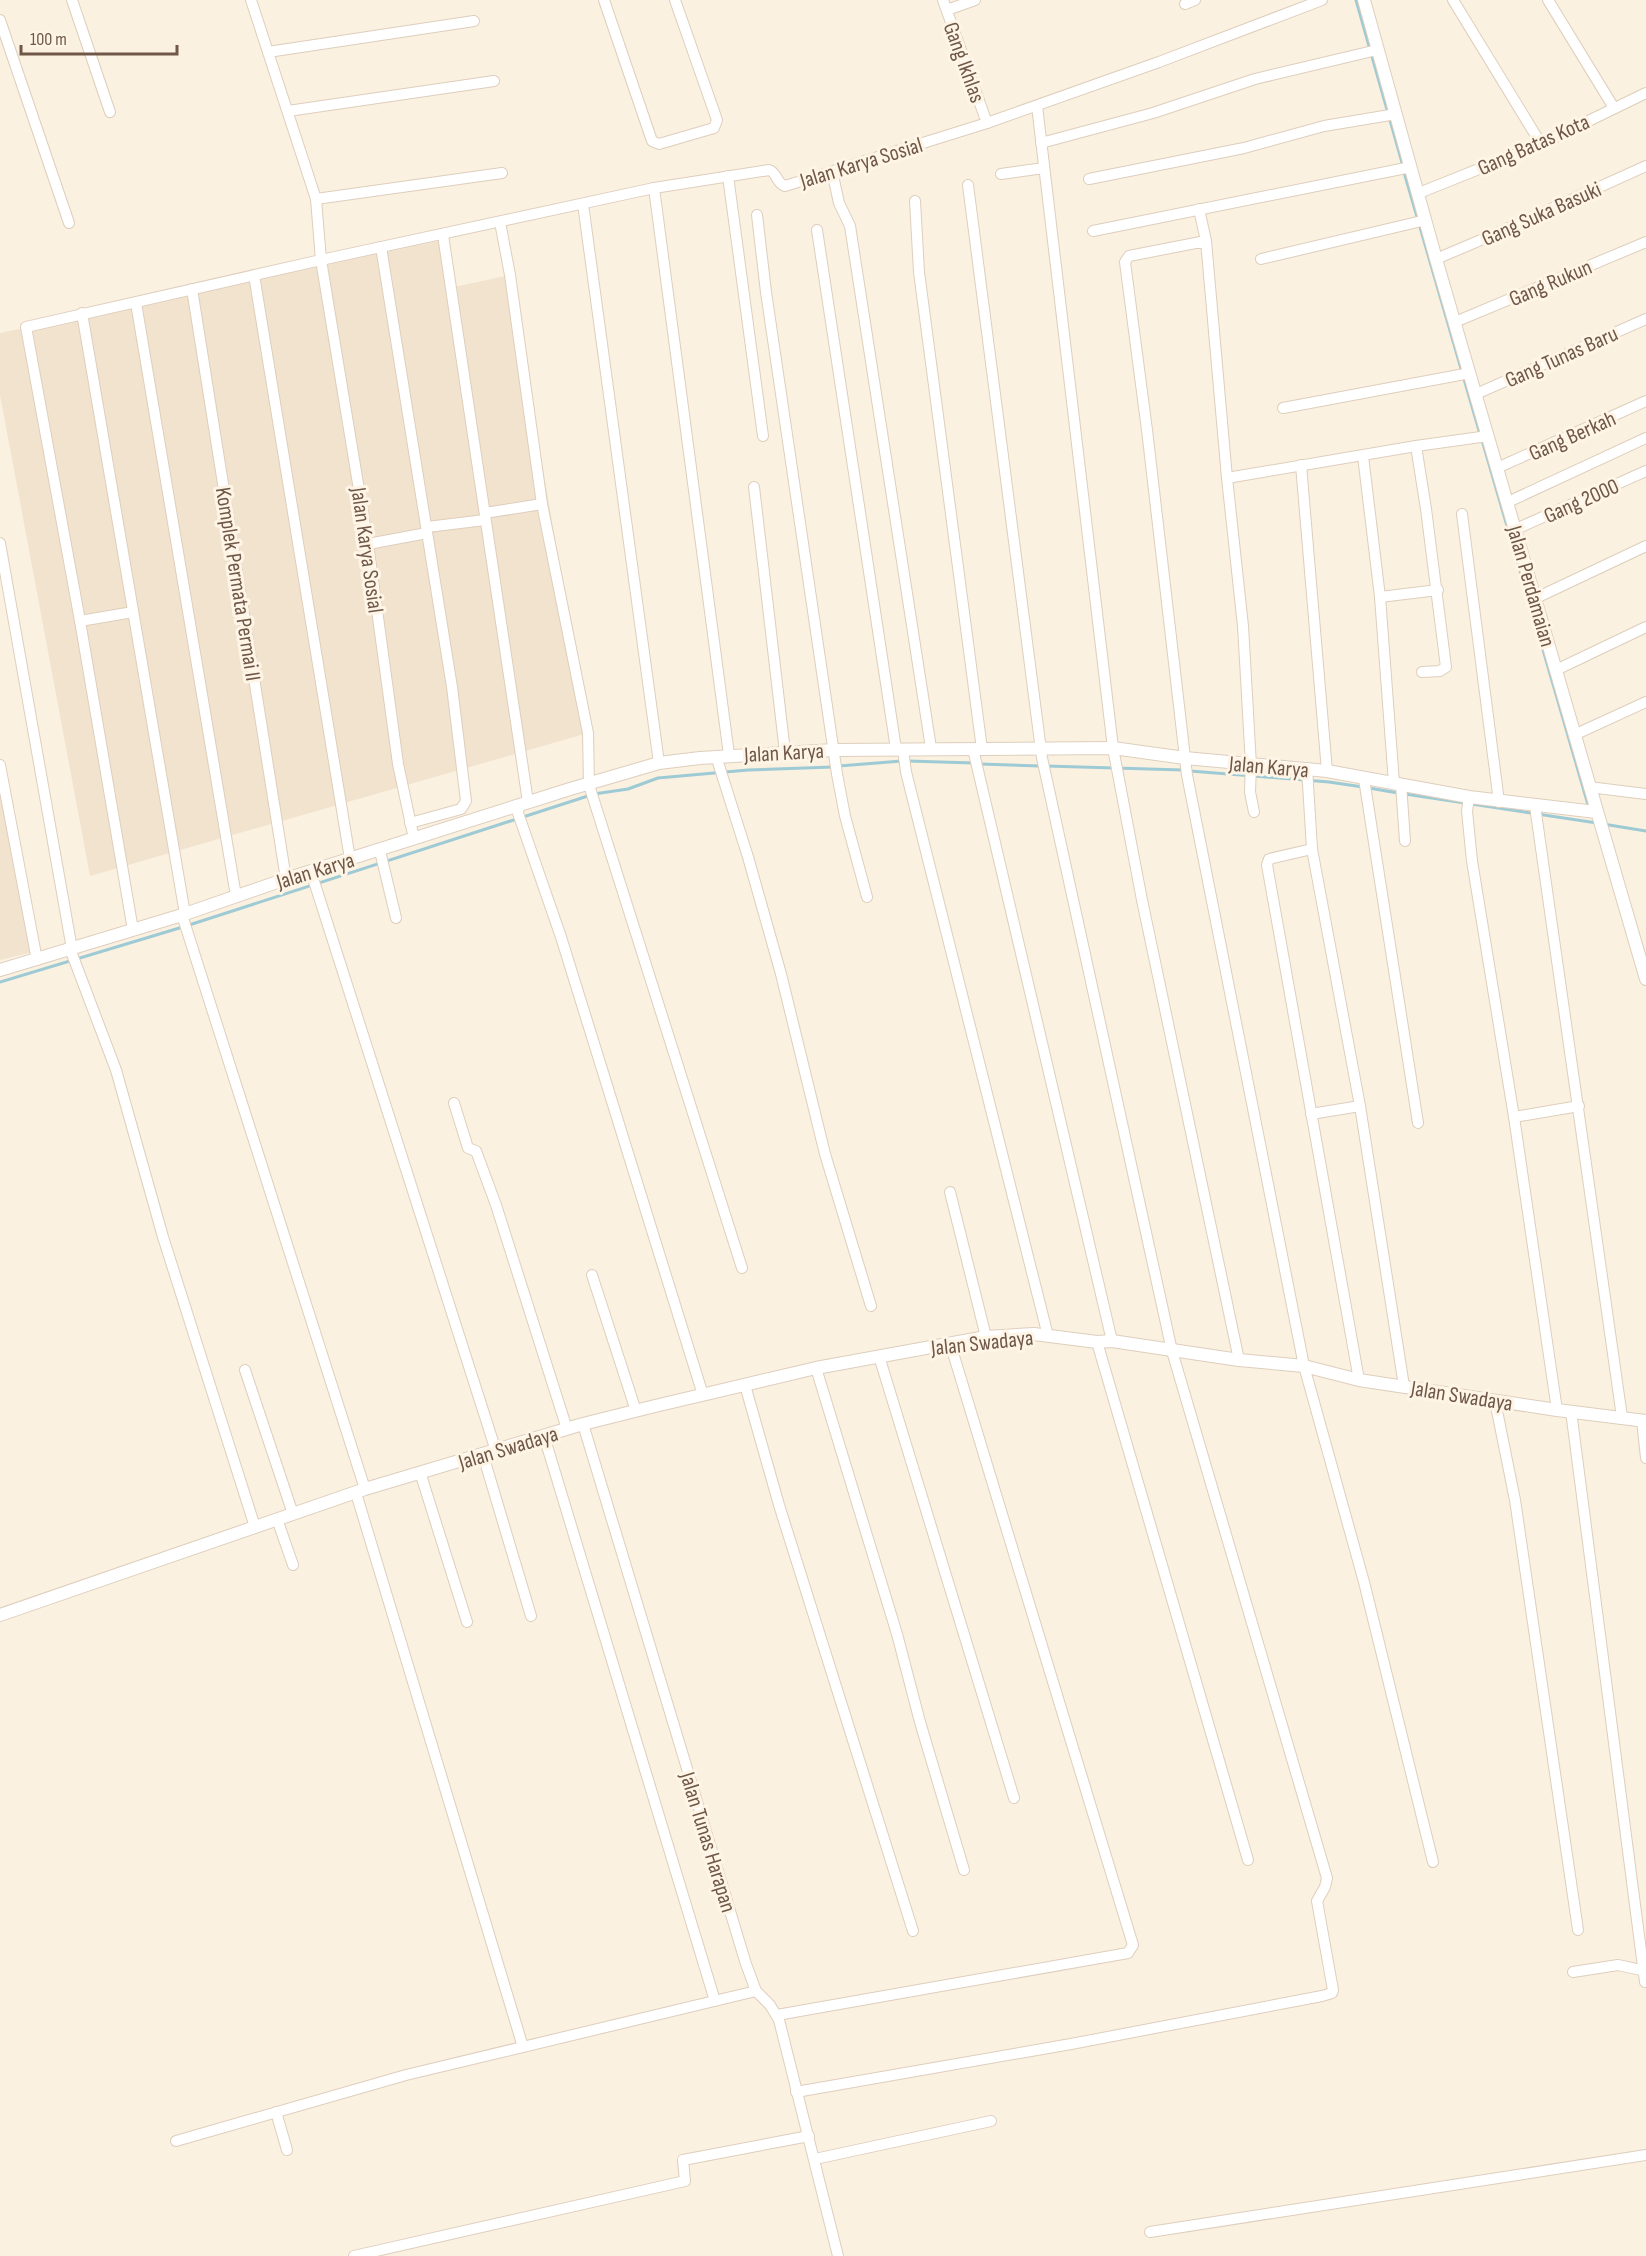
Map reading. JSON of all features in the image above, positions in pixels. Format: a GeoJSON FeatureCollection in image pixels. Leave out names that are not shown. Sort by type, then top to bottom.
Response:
{"type":"FeatureCollection","features":[{"type":"Feature","properties":{"kind":"street"},"geometry":{"type":"LineString","coordinates":[[72,0],[110,112]]}},
{"type":"Feature","properties":{"kind":"street","name":"Jalan Karya Sosial"},"geometry":{"type":"LineString","coordinates":[[251,0],[316,199],[321,260],[368,544],[398,764],[414,839]]}},
{"type":"Feature","properties":{"kind":"street"},"geometry":{"type":"LineString","coordinates":[[603,0],[652,141],[659,144],[714,128],[717,120],[675,0]]}},
{"type":"Feature","properties":{"kind":"street"},"geometry":{"type":"LineString","coordinates":[[945,5],[975,0]]}},
{"type":"Feature","properties":{"kind":"street","name":"Jalan Karya Sosial"},"geometry":{"type":"LineString","coordinates":[[321,260],[654,188],[728,176],[772,170],[779,183],[784,186],[1037,106],[1322,0]]}},
{"type":"Feature","properties":{"kind":"street","name":"Jalan Perdamaian"},"geometry":{"type":"LineString","coordinates":[[1364,0],[1391,116],[1419,193],[1436,259],[1536,598],[1589,787],[1593,812],[1601,827],[1646,979]]}},
{"type":"Feature","properties":{"kind":"street"},"geometry":{"type":"LineString","coordinates":[[1453,0],[1541,144]]}},
{"type":"Feature","properties":{"kind":"street"},"geometry":{"type":"LineString","coordinates":[[1548,0],[1614,108]]}},
{"type":"Feature","properties":{"kind":"street","name":"Gang Ikhlas"},"geometry":{"type":"LineString","coordinates":[[945,5],[987,123]]}},
{"type":"Feature","properties":{"kind":"street"},"geometry":{"type":"LineString","coordinates":[[0,20],[69,223]]}},
{"type":"Feature","properties":{"kind":"street"},"geometry":{"type":"LineString","coordinates":[[268,52],[474,21]]}},
{"type":"Feature","properties":{"kind":"street"},"geometry":{"type":"LineString","coordinates":[[1041,143],[1153,113],[1255,79],[1377,50]]}},
{"type":"Feature","properties":{"kind":"street"},"geometry":{"type":"LineString","coordinates":[[288,111],[494,81]]}},
{"type":"Feature","properties":{"kind":"street","name":"Gang Batas Kota"},"geometry":{"type":"LineString","coordinates":[[1419,193],[1541,144],[1646,93]]}},
{"type":"Feature","properties":{"kind":"street"},"geometry":{"type":"LineString","coordinates":[[1037,106],[1115,752],[1142,900],[1239,1360]]}},
{"type":"Feature","properties":{"kind":"street"},"geometry":{"type":"LineString","coordinates":[[1089,179],[1244,148],[1324,126],[1391,116]]}},
{"type":"Feature","properties":{"kind":"street","name":"Gang Suka Basuki"},"geometry":{"type":"LineString","coordinates":[[1436,259],[1646,166]]}},
{"type":"Feature","properties":{"kind":"street"},"geometry":{"type":"LineString","coordinates":[[1093,231],[1411,167]]}},
{"type":"Feature","properties":{"kind":"street"},"geometry":{"type":"LineString","coordinates":[[1001,174],[1044,168]]}},
{"type":"Feature","properties":{"kind":"street"},"geometry":{"type":"LineString","coordinates":[[832,171],[839,203],[850,226],[931,748]]}},
{"type":"Feature","properties":{"kind":"street"},"geometry":{"type":"LineString","coordinates":[[316,199],[502,173]]}},
{"type":"Feature","properties":{"kind":"street"},"geometry":{"type":"LineString","coordinates":[[728,176],[763,436]]}},
{"type":"Feature","properties":{"kind":"street"},"geometry":{"type":"LineString","coordinates":[[796,2092],[1071,2044],[1333,1992],[1317,1901],[1327,1878],[1172,1351],[1041,753],[968,185]]}},
{"type":"Feature","properties":{"kind":"street"},"geometry":{"type":"LineString","coordinates":[[654,188],[725,781],[782,974],[825,1154],[871,1306]]}},
{"type":"Feature","properties":{"kind":"street"},"geometry":{"type":"LineString","coordinates":[[915,201],[919,272],[979,774],[1112,1341]]}},
{"type":"Feature","properties":{"kind":"street"},"geometry":{"type":"LineString","coordinates":[[583,204],[659,763]]}},
{"type":"Feature","properties":{"kind":"street"},"geometry":{"type":"LineString","coordinates":[[1200,209],[1206,241],[1243,626],[1254,812]]}},
{"type":"Feature","properties":{"kind":"street"},"geometry":{"type":"LineString","coordinates":[[757,214],[764,282],[837,774],[844,816],[867,897]]}},
{"type":"Feature","properties":{"kind":"street"},"geometry":{"type":"LineString","coordinates":[[1261,259],[1426,220]]}},
{"type":"Feature","properties":{"kind":"street"},"geometry":{"type":"LineString","coordinates":[[500,222],[510,275],[542,504],[588,733],[591,792],[742,1268]]}},
{"type":"Feature","properties":{"kind":"street"},"geometry":{"type":"LineString","coordinates":[[817,231],[901,752],[1048,1336]]}},
{"type":"Feature","properties":{"kind":"street"},"geometry":{"type":"LineString","coordinates":[[442,235],[485,516],[522,807],[522,826],[561,937],[703,1395]]}},
{"type":"Feature","properties":{"kind":"street"},"geometry":{"type":"LineString","coordinates":[[1206,241],[1129,256],[1125,262],[1186,766],[1304,1366],[1364,1582],[1433,1862]]}},
{"type":"Feature","properties":{"kind":"street","name":"Gang Rukun"},"geometry":{"type":"LineString","coordinates":[[1455,322],[1646,242]]}},
{"type":"Feature","properties":{"kind":"street"},"geometry":{"type":"LineString","coordinates":[[381,247],[452,687],[466,801],[461,809],[410,823]]}},
{"type":"Feature","properties":{"kind":"street"},"geometry":{"type":"LineString","coordinates":[[133,930],[80,621],[26,327],[321,260]]}},
{"type":"Feature","properties":{"kind":"street"},"geometry":{"type":"LineString","coordinates":[[254,275],[350,859]]}},
{"type":"Feature","properties":{"kind":"street","name":"Komplek Permata Permai II"},"geometry":{"type":"LineString","coordinates":[[192,289],[286,879]]}},
{"type":"Feature","properties":{"kind":"street"},"geometry":{"type":"LineString","coordinates":[[136,303],[236,896]]}},
{"type":"Feature","properties":{"kind":"street"},"geometry":{"type":"LineString","coordinates":[[82,313],[183,916],[361,1491],[523,2047]]}},
{"type":"Feature","properties":{"kind":"street","name":"Gang Tunas Baru"},"geometry":{"type":"LineString","coordinates":[[1476,393],[1646,319]]}},
{"type":"Feature","properties":{"kind":"street"},"geometry":{"type":"LineString","coordinates":[[1283,408],[1470,373]]}},
{"type":"Feature","properties":{"kind":"street","name":"Gang Berkah"},"geometry":{"type":"LineString","coordinates":[[1497,468],[1646,400]]}},
{"type":"Feature","properties":{"kind":"street"},"geometry":{"type":"LineString","coordinates":[[1227,478],[1488,436]]}},
{"type":"Feature","properties":{"kind":"street"},"geometry":{"type":"LineString","coordinates":[[1508,502],[1646,438]]}},
{"type":"Feature","properties":{"kind":"street"},"geometry":{"type":"LineString","coordinates":[[1416,446],[1446,667],[1440,671],[1422,672]]}},
{"type":"Feature","properties":{"kind":"street"},"geometry":{"type":"LineString","coordinates":[[1363,456],[1405,842]]}},
{"type":"Feature","properties":{"kind":"street"},"geometry":{"type":"LineString","coordinates":[[1301,465],[1328,771]]}},
{"type":"Feature","properties":{"kind":"street","name":"Gang 2000"},"geometry":{"type":"LineString","coordinates":[[1516,529],[1646,471]]}},
{"type":"Feature","properties":{"kind":"street"},"geometry":{"type":"LineString","coordinates":[[754,487],[785,752]]}},
{"type":"Feature","properties":{"kind":"street"},"geometry":{"type":"LineString","coordinates":[[368,544],[542,504]]}},
{"type":"Feature","properties":{"kind":"street"},"geometry":{"type":"LineString","coordinates":[[1462,514],[1499,801]]}},
{"type":"Feature","properties":{"kind":"street"},"geometry":{"type":"LineString","coordinates":[[0,543],[72,951],[116,1070],[163,1237],[255,1527]]}},
{"type":"Feature","properties":{"kind":"street"},"geometry":{"type":"LineString","coordinates":[[1536,598],[1646,546]]}},
{"type":"Feature","properties":{"kind":"street"},"geometry":{"type":"LineString","coordinates":[[1380,597],[1437,590]]}},
{"type":"Feature","properties":{"kind":"street"},"geometry":{"type":"LineString","coordinates":[[80,621],[133,612]]}},
{"type":"Feature","properties":{"kind":"street"},"geometry":{"type":"LineString","coordinates":[[1556,670],[1646,627]]}},
{"type":"Feature","properties":{"kind":"street"},"geometry":{"type":"LineString","coordinates":[[1574,735],[1646,702]]}},
{"type":"Feature","properties":{"kind":"street","name":"Jalan Karya"},"geometry":{"type":"LineString","coordinates":[[0,970],[72,951],[183,916],[286,879],[311,875],[350,859],[380,852],[414,839],[522,807],[591,792],[659,763],[785,752],[835,756],[931,748],[977,752],[1115,752],[1186,766],[1250,772],[1328,771],[1364,784],[1398,784],[1468,803],[1499,801],[1535,813],[1593,812]]}},
{"type":"Feature","properties":{"kind":"street"},"geometry":{"type":"LineString","coordinates":[[0,765],[37,960]]}},
{"type":"Feature","properties":{"kind":"street"},"geometry":{"type":"LineString","coordinates":[[1306,771],[1312,849],[1360,1106],[1404,1386]]}},
{"type":"Feature","properties":{"kind":"street"},"geometry":{"type":"LineString","coordinates":[[1364,784],[1418,1123]]}},
{"type":"Feature","properties":{"kind":"street"},"geometry":{"type":"LineString","coordinates":[[1589,787],[1646,794]]}},
{"type":"Feature","properties":{"kind":"street"},"geometry":{"type":"LineString","coordinates":[[1468,803],[1472,861],[1514,1117],[1557,1410]]}},
{"type":"Feature","properties":{"kind":"street"},"geometry":{"type":"LineString","coordinates":[[1535,813],[1622,1417]]}},
{"type":"Feature","properties":{"kind":"street"},"geometry":{"type":"LineString","coordinates":[[1312,849],[1269,860],[1267,865],[1359,1380]]}},
{"type":"Feature","properties":{"kind":"street"},"geometry":{"type":"LineString","coordinates":[[380,852],[396,918]]}},
{"type":"Feature","properties":{"kind":"street"},"geometry":{"type":"LineString","coordinates":[[311,875],[496,1451]]}},
{"type":"Feature","properties":{"kind":"street"},"geometry":{"type":"LineString","coordinates":[[454,1103],[468,1148],[476,1151],[496,1205],[567,1429]]}},
{"type":"Feature","properties":{"kind":"street"},"geometry":{"type":"LineString","coordinates":[[1311,1114],[1360,1106]]}},
{"type":"Feature","properties":{"kind":"street"},"geometry":{"type":"LineString","coordinates":[[1514,1117],[1579,1106]]}},
{"type":"Feature","properties":{"kind":"street"},"geometry":{"type":"LineString","coordinates":[[950,1192],[986,1337]]}},
{"type":"Feature","properties":{"kind":"street"},"geometry":{"type":"LineString","coordinates":[[592,1275],[636,1411]]}},
{"type":"Feature","properties":{"kind":"street","name":"Jalan Swadaya"},"geometry":{"type":"LineString","coordinates":[[0,1615],[361,1491],[583,1424],[816,1368],[986,1337],[1034,1334],[1097,1342],[1112,1341],[1239,1360],[1304,1366],[1359,1380],[1571,1412],[1644,1420]]}},
{"type":"Feature","properties":{"kind":"street"},"geometry":{"type":"LineString","coordinates":[[1097,1342],[1248,1860]]}},
{"type":"Feature","properties":{"kind":"street"},"geometry":{"type":"LineString","coordinates":[[777,2015],[1128,1953],[1133,1945],[950,1344]]}},
{"type":"Feature","properties":{"kind":"street"},"geometry":{"type":"LineString","coordinates":[[879,1356],[1014,1798]]}},
{"type":"Feature","properties":{"kind":"street"},"geometry":{"type":"LineString","coordinates":[[816,1368],[897,1634],[920,1722],[964,1870]]}},
{"type":"Feature","properties":{"kind":"street"},"geometry":{"type":"LineString","coordinates":[[245,1370],[293,1514]]}},
{"type":"Feature","properties":{"kind":"street"},"geometry":{"type":"LineString","coordinates":[[745,1385],[779,1505],[913,1931]]}},
{"type":"Feature","properties":{"kind":"street"},"geometry":{"type":"LineString","coordinates":[[1496,1401],[1515,1500],[1578,1929]]}},
{"type":"Feature","properties":{"kind":"street"},"geometry":{"type":"LineString","coordinates":[[1571,1412],[1644,1974],[1618,1965],[1573,1972]]}},
{"type":"Feature","properties":{"kind":"street"},"geometry":{"type":"LineString","coordinates":[[1644,1420],[1646,1458]]}},
{"type":"Feature","properties":{"kind":"street","name":"Jalan Tunas Harapan"},"geometry":{"type":"LineString","coordinates":[[583,1424],[722,1886],[756,1991],[777,2015],[838,2256]]}},
{"type":"Feature","properties":{"kind":"street"},"geometry":{"type":"LineString","coordinates":[[544,1436],[716,2001]]}},
{"type":"Feature","properties":{"kind":"street"},"geometry":{"type":"LineString","coordinates":[[483,1455],[531,1616]]}},
{"type":"Feature","properties":{"kind":"street"},"geometry":{"type":"LineString","coordinates":[[420,1472],[467,1622]]}},
{"type":"Feature","properties":{"kind":"street"},"geometry":{"type":"LineString","coordinates":[[277,1519],[293,1565]]}},
{"type":"Feature","properties":{"kind":"street"},"geometry":{"type":"LineString","coordinates":[[176,2141],[406,2075],[756,1991]]}},
{"type":"Feature","properties":{"kind":"street"},"geometry":{"type":"LineString","coordinates":[[276,2112],[286,2150]]}},
{"type":"Feature","properties":{"kind":"street"},"geometry":{"type":"LineString","coordinates":[[815,2159],[991,2121]]}},
{"type":"Feature","properties":{"kind":"street"},"geometry":{"type":"LineString","coordinates":[[354,2256],[685,2181],[683,2160],[808,2136]]}},
{"type":"Feature","properties":{"kind":"street"},"geometry":{"type":"LineString","coordinates":[[1150,2232],[1646,2155]]}},
{"type":"Feature","properties":{"kind":"shaded area"},"geometry":{"type":"Polygon","coordinates":[[[439,241],[449,288],[510,275],[588,733],[90,876],[0,395],[0,333],[439,241]]]}},
{"type":"Feature","properties":{"kind":"shaded area"},"geometry":{"type":"Polygon","coordinates":[[[0,776],[33,952],[0,960],[0,776]]]}},
{"type":"Feature","properties":{"kind":"waterway"},"geometry":{"type":"LineString","coordinates":[[1356,0],[1403,166]]}},
{"type":"Feature","properties":{"kind":"waterway"},"geometry":{"type":"LineString","coordinates":[[1404,172],[1480,434]]}},
{"type":"Feature","properties":{"kind":"waterway"},"geometry":{"type":"LineString","coordinates":[[1482,440],[1589,808]]}},
{"type":"Feature","properties":{"kind":"waterway"},"geometry":{"type":"LineString","coordinates":[[839,766],[902,761]]}},
{"type":"Feature","properties":{"kind":"waterway"},"geometry":{"type":"LineString","coordinates":[[908,761],[974,763]]}},
{"type":"Feature","properties":{"kind":"waterway"},"geometry":{"type":"LineString","coordinates":[[980,764],[1040,766]]}},
{"type":"Feature","properties":{"kind":"waterway"},"geometry":{"type":"LineString","coordinates":[[1046,766],[1183,770]]}},
{"type":"Feature","properties":{"kind":"waterway"},"geometry":{"type":"LineString","coordinates":[[0,982],[186,926],[594,794],[628,789],[658,778],[748,770],[833,767]]}},
{"type":"Feature","properties":{"kind":"waterway"},"geometry":{"type":"LineString","coordinates":[[1190,771],[1329,782],[1363,787]]}},
{"type":"Feature","properties":{"kind":"waterway"},"geometry":{"type":"LineString","coordinates":[[1369,788],[1398,793]]}},
{"type":"Feature","properties":{"kind":"waterway"},"geometry":{"type":"LineString","coordinates":[[1405,794],[1597,823]]}},
{"type":"Feature","properties":{"kind":"waterway"},"geometry":{"type":"LineString","coordinates":[[1603,824],[1646,831]]}}]}
